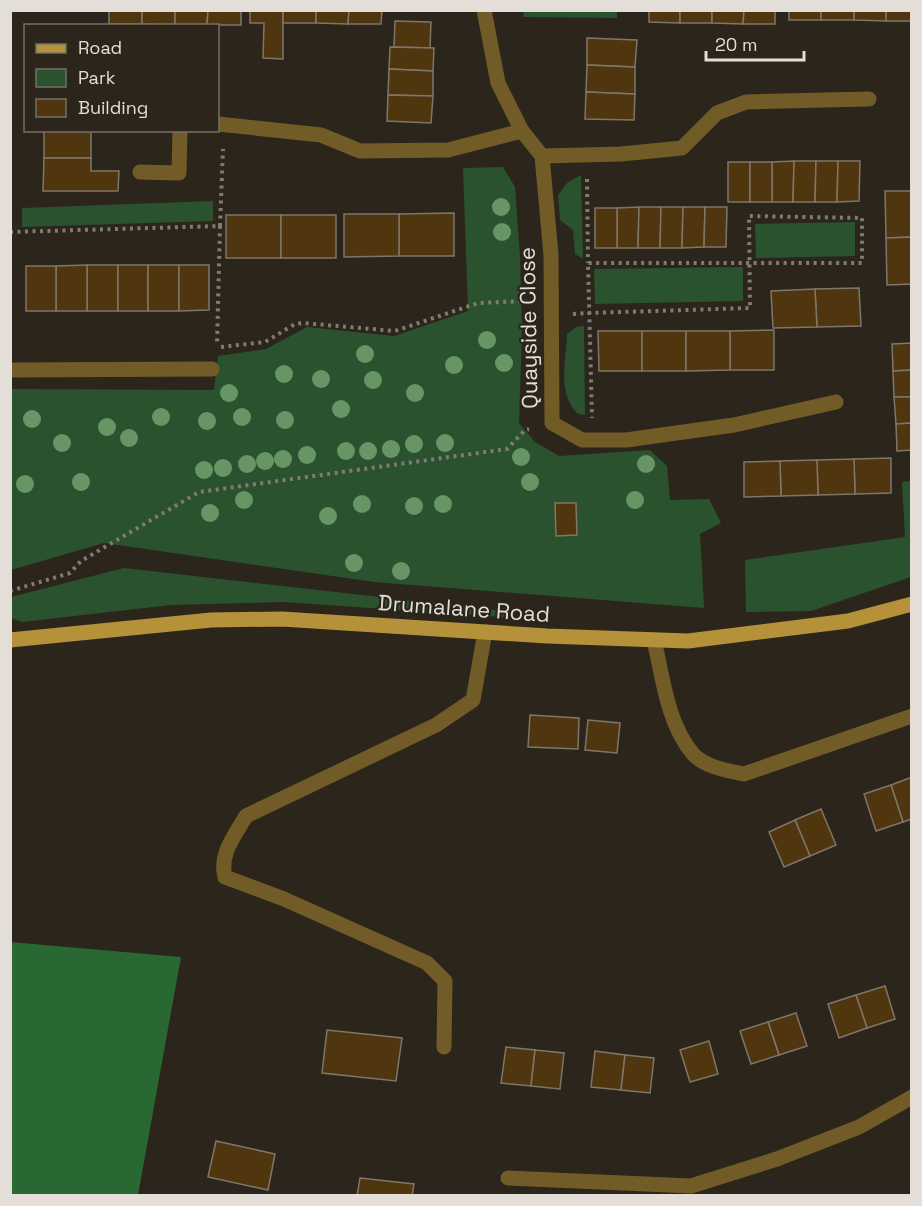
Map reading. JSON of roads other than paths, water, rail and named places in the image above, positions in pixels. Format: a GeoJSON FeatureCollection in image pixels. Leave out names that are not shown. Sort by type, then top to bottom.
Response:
{"type":"FeatureCollection","features":[{"type":"Feature","properties":{"kind":"main road","name":"Drumalane Road"},"geometry":{"type":"LineString","coordinates":[[10,640],[211,620],[282,619],[485,632],[688,641],[848,621],[912,604]]}},
{"type":"Feature","properties":{"kind":"street"},"geometry":{"type":"LineString","coordinates":[[484,10],[498,83],[522,131],[542,156],[682,148],[717,113],[746,102],[868,99]]}},
{"type":"Feature","properties":{"kind":"street"},"geometry":{"type":"LineString","coordinates":[[221,124],[321,135],[360,152],[448,150],[522,131]]}},
{"type":"Feature","properties":{"kind":"street"},"geometry":{"type":"LineString","coordinates":[[140,172],[179,173],[180,132]]}},
{"type":"Feature","properties":{"kind":"street","name":"Quayside Close"},"geometry":{"type":"LineString","coordinates":[[542,156],[551,255],[552,423],[582,440],[626,440],[734,425],[836,402]]}},
{"type":"Feature","properties":{"kind":"street"},"geometry":{"type":"LineString","coordinates":[[10,370],[213,369]]}},
{"type":"Feature","properties":{"kind":"street"},"geometry":{"type":"LineString","coordinates":[[444,1047],[445,981],[427,963],[284,899],[225,877],[222,866],[229,844],[246,816],[436,725],[473,699],[485,632]]}},
{"type":"Feature","properties":{"kind":"street"},"geometry":{"type":"LineString","coordinates":[[654,640],[671,714],[694,755],[717,768],[744,774],[912,716]]}},
{"type":"Feature","properties":{"kind":"street"},"geometry":{"type":"LineString","coordinates":[[508,1178],[691,1186],[777,1159],[859,1127],[912,1096]]}}]}
